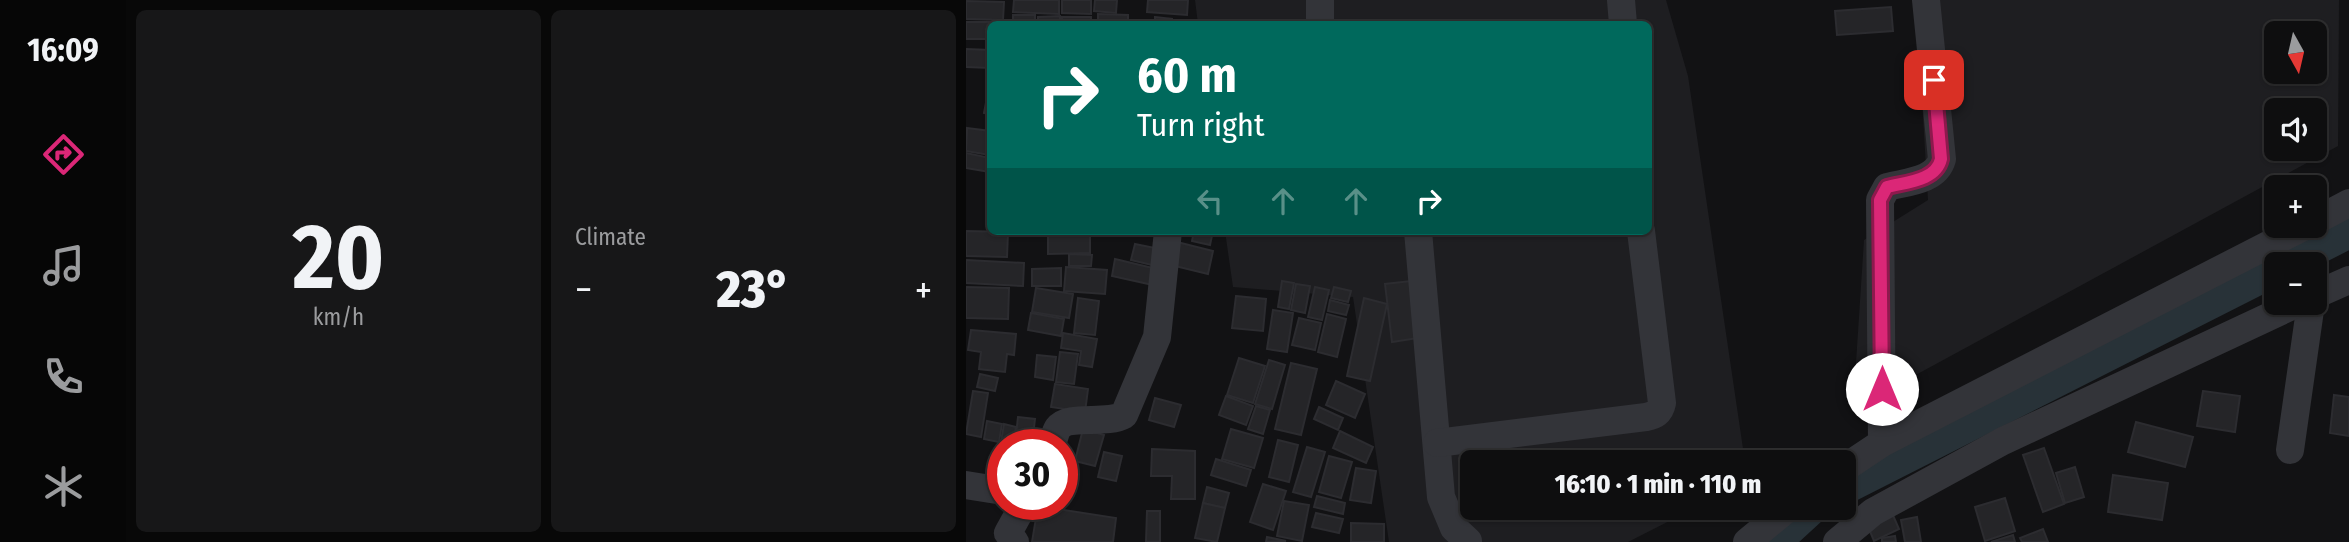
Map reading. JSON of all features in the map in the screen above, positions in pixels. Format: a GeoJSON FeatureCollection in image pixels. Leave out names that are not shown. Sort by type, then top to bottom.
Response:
{"type":"FeatureCollection","features":[{"type":"Feature","properties":{"kind":"street"},"geometry":{"type":"LineString","coordinates":[[1320,0],[1320,21]]}},
{"type":"Feature","properties":{"kind":"street"},"geometry":{"type":"LineString","coordinates":[[1621,0],[1623,21]]}},
{"type":"Feature","properties":{"kind":"street"},"geometry":{"type":"LineString","coordinates":[[1882,443],[1880,200],[1887,187],[1927,177],[1935,172],[1941,159],[1926,0]]}},
{"type":"Feature","properties":{"kind":"street"},"geometry":{"type":"LineString","coordinates":[[2327,214],[2349,203]]}},
{"type":"Feature","properties":{"kind":"street"},"geometry":{"type":"LineString","coordinates":[[1058,429],[1064,423],[1074,420],[1111,421],[1124,415],[1157,337],[1168,235]]}},
{"type":"Feature","properties":{"kind":"street"},"geometry":{"type":"LineString","coordinates":[[1418,235],[1441,497],[1454,528],[1468,541]]}},
{"type":"Feature","properties":{"kind":"street"},"geometry":{"type":"LineString","coordinates":[[1437,443],[1646,417],[1661,410],[1641,235]]}},
{"type":"Feature","properties":{"kind":"street"},"geometry":{"type":"LineString","coordinates":[[1856,460],[1882,443],[2282,238]]}},
{"type":"Feature","properties":{"kind":"street"},"geometry":{"type":"LineString","coordinates":[[2327,290],[2349,280]]}},
{"type":"Feature","properties":{"kind":"street"},"geometry":{"type":"LineString","coordinates":[[1836,542],[1873,512],[2003,441],[2272,315]]}},
{"type":"Feature","properties":{"kind":"street"},"geometry":{"type":"LineString","coordinates":[[2290,450],[2309,315]]}},
{"type":"Feature","properties":{"kind":"street"},"geometry":{"type":"LineString","coordinates":[[966,485],[987,488]]}},
{"type":"Feature","properties":{"kind":"street"},"geometry":{"type":"LineString","coordinates":[[1015,520],[1008,533],[1015,542]]}},
{"type":"Feature","properties":{"kind":"street"},"geometry":{"type":"LineString","coordinates":[[1746,542],[1773,520]]}},
{"type":"Feature","properties":{"kind":"shaded area"},"geometry":{"type":"Polygon","coordinates":[[[1195,0],[1666,0],[1688,76],[1743,450],[1460,450],[1460,520],[1671,520],[1628,542],[1389,542],[1353,297],[1233,287],[1226,235],[1652,235],[1652,21],[1198,21],[1195,0]]]}},
{"type":"Feature","properties":{"kind":"shaded area"},"geometry":{"type":"Polygon","coordinates":[[[1916,0],[2339,0],[2338,146],[2327,152],[2327,98],[2264,98],[2264,161],[2310,161],[2285,175],[2264,175],[2264,186],[1853,409],[1864,240],[1928,200],[1916,0]]]}},
{"type":"Feature","properties":{"kind":"building"},"geometry":{"type":"Polygon","coordinates":[[[1014,0],[1059,0],[1059,14],[1013,12],[1014,0]]]}},
{"type":"Feature","properties":{"kind":"building"},"geometry":{"type":"Polygon","coordinates":[[[1062,0],[1091,0],[1091,14],[1062,13],[1062,0]]]}},
{"type":"Feature","properties":{"kind":"building"},"geometry":{"type":"Polygon","coordinates":[[[1095,0],[1117,0],[1116,13],[1094,11],[1095,0]]]}},
{"type":"Feature","properties":{"kind":"building"},"geometry":{"type":"Polygon","coordinates":[[[1148,0],[1188,0],[1187,15],[1147,12],[1148,0]]]}},
{"type":"Feature","properties":{"kind":"building"},"geometry":{"type":"Polygon","coordinates":[[[966,1],[1004,2],[1003,20],[966,19],[966,1]]]}},
{"type":"Feature","properties":{"kind":"building"},"geometry":{"type":"Polygon","coordinates":[[[1891,7],[1893,31],[1837,35],[1835,11],[1891,7]]]}},
{"type":"Feature","properties":{"kind":"building"},"geometry":{"type":"Polygon","coordinates":[[[1098,14],[1128,15],[1128,21],[1098,21],[1098,14]]]}},
{"type":"Feature","properties":{"kind":"building"},"geometry":{"type":"Polygon","coordinates":[[[1013,15],[1035,15],[1035,21],[1013,21],[1013,15]]]}},
{"type":"Feature","properties":{"kind":"building"},"geometry":{"type":"Polygon","coordinates":[[[1060,16],[1060,21],[1038,21],[1038,17],[1060,16]]]}},
{"type":"Feature","properties":{"kind":"building"},"geometry":{"type":"Polygon","coordinates":[[[1062,17],[1091,17],[1091,21],[1062,21],[1062,17]]]}},
{"type":"Feature","properties":{"kind":"building"},"geometry":{"type":"Polygon","coordinates":[[[1155,17],[1172,19],[1172,21],[1155,21],[1155,17]]]}},
{"type":"Feature","properties":{"kind":"building"},"geometry":{"type":"Polygon","coordinates":[[[966,22],[987,22],[987,39],[966,39],[966,22]]]}},
{"type":"Feature","properties":{"kind":"building"},"geometry":{"type":"Polygon","coordinates":[[[966,49],[987,50],[987,68],[966,67],[966,49]]]}},
{"type":"Feature","properties":{"kind":"building"},"geometry":{"type":"Polygon","coordinates":[[[967,128],[987,131],[987,154],[966,151],[967,128]]]}},
{"type":"Feature","properties":{"kind":"building"},"geometry":{"type":"Polygon","coordinates":[[[966,153],[987,157],[987,172],[966,168],[966,153]]]}},
{"type":"Feature","properties":{"kind":"building"},"geometry":{"type":"Polygon","coordinates":[[[966,231],[1008,235],[1007,257],[966,256],[966,231]]]}},
{"type":"Feature","properties":{"kind":"building"},"geometry":{"type":"Polygon","coordinates":[[[1048,235],[1090,235],[1090,253],[1048,254],[1048,235]]]}},
{"type":"Feature","properties":{"kind":"building"},"geometry":{"type":"Polygon","coordinates":[[[1193,235],[1212,235],[1210,245],[1192,241],[1193,235]]]}},
{"type":"Feature","properties":{"kind":"building"},"geometry":{"type":"Polygon","coordinates":[[[1177,242],[1213,251],[1208,274],[1171,265],[1177,242]]]}},
{"type":"Feature","properties":{"kind":"building"},"geometry":{"type":"Polygon","coordinates":[[[1135,244],[1155,248],[1152,265],[1131,260],[1135,244]]]}},
{"type":"Feature","properties":{"kind":"building"},"geometry":{"type":"Polygon","coordinates":[[[1069,254],[1092,255],[1091,266],[1069,266],[1069,254]]]}},
{"type":"Feature","properties":{"kind":"building"},"geometry":{"type":"Polygon","coordinates":[[[1115,259],[1157,269],[1153,285],[1112,276],[1115,259]]]}},
{"type":"Feature","properties":{"kind":"building"},"geometry":{"type":"Polygon","coordinates":[[[966,260],[1024,263],[1023,286],[966,283],[966,260]]]}},
{"type":"Feature","properties":{"kind":"building"},"geometry":{"type":"Polygon","coordinates":[[[1066,267],[1107,270],[1105,294],[1064,291],[1066,267]]]}},
{"type":"Feature","properties":{"kind":"building"},"geometry":{"type":"Polygon","coordinates":[[[1061,268],[1061,286],[1032,286],[1032,269],[1061,268]]]}},
{"type":"Feature","properties":{"kind":"building"},"geometry":{"type":"Polygon","coordinates":[[[1282,281],[1294,283],[1289,309],[1278,307],[1282,281]]]}},
{"type":"Feature","properties":{"kind":"building"},"geometry":{"type":"Polygon","coordinates":[[[1411,281],[1418,338],[1392,342],[1385,284],[1411,281]]]}},
{"type":"Feature","properties":{"kind":"building"},"geometry":{"type":"Polygon","coordinates":[[[1296,284],[1310,286],[1305,313],[1291,310],[1296,284]]]}},
{"type":"Feature","properties":{"kind":"building"},"geometry":{"type":"Polygon","coordinates":[[[966,287],[1009,288],[1008,319],[966,318],[966,287]]]}},
{"type":"Feature","properties":{"kind":"building"},"geometry":{"type":"Polygon","coordinates":[[[1315,287],[1329,290],[1322,320],[1308,317],[1315,287]]]}},
{"type":"Feature","properties":{"kind":"building"},"geometry":{"type":"Polygon","coordinates":[[[1334,287],[1351,291],[1348,302],[1331,298],[1334,287]]]}},
{"type":"Feature","properties":{"kind":"building"},"geometry":{"type":"Polygon","coordinates":[[[1036,288],[1073,294],[1069,318],[1032,312],[1036,288]]]}},
{"type":"Feature","properties":{"kind":"building"},"geometry":{"type":"Polygon","coordinates":[[[1236,296],[1266,299],[1263,331],[1232,328],[1236,296]]]}},
{"type":"Feature","properties":{"kind":"building"},"geometry":{"type":"Polygon","coordinates":[[[1078,298],[1099,301],[1095,335],[1074,333],[1078,298]]]}},
{"type":"Feature","properties":{"kind":"building"},"geometry":{"type":"Polygon","coordinates":[[[1364,298],[1387,304],[1370,381],[1347,376],[1364,298]]]}},
{"type":"Feature","properties":{"kind":"building"},"geometry":{"type":"Polygon","coordinates":[[[1330,300],[1349,305],[1346,315],[1328,311],[1330,300]]]}},
{"type":"Feature","properties":{"kind":"building"},"geometry":{"type":"Polygon","coordinates":[[[1273,310],[1293,313],[1287,352],[1267,349],[1273,310]]]}},
{"type":"Feature","properties":{"kind":"building"},"geometry":{"type":"Polygon","coordinates":[[[1031,313],[1064,319],[1061,336],[1028,330],[1031,313]]]}},
{"type":"Feature","properties":{"kind":"building"},"geometry":{"type":"Polygon","coordinates":[[[1327,314],[1346,319],[1337,357],[1318,352],[1327,314]]]}},
{"type":"Feature","properties":{"kind":"building"},"geometry":{"type":"Polygon","coordinates":[[[1299,318],[1321,323],[1315,350],[1292,345],[1299,318]]]}},
{"type":"Feature","properties":{"kind":"building"},"geometry":{"type":"Polygon","coordinates":[[[971,330],[1016,334],[1014,355],[1007,354],[1005,372],[979,369],[981,352],[968,350],[971,330]]]}},
{"type":"Feature","properties":{"kind":"building"},"geometry":{"type":"Polygon","coordinates":[[[1063,333],[1097,339],[1092,367],[1079,365],[1081,351],[1061,348],[1063,333]]]}},
{"type":"Feature","properties":{"kind":"building"},"geometry":{"type":"Polygon","coordinates":[[[1060,352],[1078,354],[1074,384],[1056,382],[1060,352]]]}},
{"type":"Feature","properties":{"kind":"building"},"geometry":{"type":"Polygon","coordinates":[[[1037,355],[1056,357],[1053,380],[1035,377],[1037,355]]]}},
{"type":"Feature","properties":{"kind":"building"},"geometry":{"type":"Polygon","coordinates":[[[1239,358],[1265,366],[1253,403],[1227,395],[1239,358]]]}},
{"type":"Feature","properties":{"kind":"building"},"geometry":{"type":"Polygon","coordinates":[[[1269,360],[1285,365],[1272,409],[1255,404],[1269,360]]]}},
{"type":"Feature","properties":{"kind":"building"},"geometry":{"type":"Polygon","coordinates":[[[1291,363],[1317,369],[1301,435],[1275,429],[1291,363]]]}},
{"type":"Feature","properties":{"kind":"building"},"geometry":{"type":"Polygon","coordinates":[[[980,374],[998,378],[995,391],[977,387],[980,374]]]}},
{"type":"Feature","properties":{"kind":"building"},"geometry":{"type":"Polygon","coordinates":[[[1336,381],[1365,394],[1355,418],[1326,405],[1336,381]]]}},
{"type":"Feature","properties":{"kind":"building"},"geometry":{"type":"Polygon","coordinates":[[[1055,384],[1088,389],[1085,412],[1051,407],[1055,384]]]}},
{"type":"Feature","properties":{"kind":"building"},"geometry":{"type":"Polygon","coordinates":[[[973,391],[988,393],[981,437],[966,434],[973,391]]]}},
{"type":"Feature","properties":{"kind":"building"},"geometry":{"type":"Polygon","coordinates":[[[2203,391],[2240,396],[2235,432],[2197,426],[2203,391]]]}},
{"type":"Feature","properties":{"kind":"building"},"geometry":{"type":"Polygon","coordinates":[[[2334,395],[2349,397],[2349,436],[2330,433],[2334,395]]]}},
{"type":"Feature","properties":{"kind":"building"},"geometry":{"type":"Polygon","coordinates":[[[1226,396],[1253,406],[1246,425],[1219,415],[1226,396]]]}},
{"type":"Feature","properties":{"kind":"building"},"geometry":{"type":"Polygon","coordinates":[[[1155,398],[1181,405],[1174,427],[1149,420],[1155,398]]]}},
{"type":"Feature","properties":{"kind":"building"},"geometry":{"type":"Polygon","coordinates":[[[1256,406],[1270,410],[1263,434],[1248,429],[1256,406]]]}},
{"type":"Feature","properties":{"kind":"building"},"geometry":{"type":"Polygon","coordinates":[[[1319,407],[1343,418],[1338,430],[1314,419],[1319,407]]]}},
{"type":"Feature","properties":{"kind":"building"},"geometry":{"type":"Polygon","coordinates":[[[1018,417],[1035,419],[1034,429],[1017,429],[1018,417]]]}},
{"type":"Feature","properties":{"kind":"building"},"geometry":{"type":"Polygon","coordinates":[[[987,421],[1002,424],[1001,429],[987,429],[987,440],[984,439],[987,421]]]}},
{"type":"Feature","properties":{"kind":"building"},"geometry":{"type":"Polygon","coordinates":[[[2136,422],[2193,437],[2185,467],[2128,452],[2136,422]]]}},
{"type":"Feature","properties":{"kind":"building"},"geometry":{"type":"Polygon","coordinates":[[[1004,424],[1016,427],[1016,429],[1003,429],[1004,424]]]}},
{"type":"Feature","properties":{"kind":"building"},"geometry":{"type":"Polygon","coordinates":[[[1083,429],[1104,435],[1095,466],[1078,462],[1083,429]]]}},
{"type":"Feature","properties":{"kind":"building"},"geometry":{"type":"Polygon","coordinates":[[[1231,429],[1263,438],[1254,468],[1222,459],[1231,429]]]}},
{"type":"Feature","properties":{"kind":"building"},"geometry":{"type":"Polygon","coordinates":[[[1340,431],[1373,447],[1366,463],[1333,448],[1340,431]]]}},
{"type":"Feature","properties":{"kind":"building"},"geometry":{"type":"Polygon","coordinates":[[[1278,440],[1298,445],[1289,482],[1269,477],[1278,440]]]}},
{"type":"Feature","properties":{"kind":"building"},"geometry":{"type":"Polygon","coordinates":[[[1307,447],[1325,452],[1311,497],[1293,492],[1307,447]]]}},
{"type":"Feature","properties":{"kind":"building"},"geometry":{"type":"Polygon","coordinates":[[[2044,448],[2064,504],[2043,512],[2023,455],[2044,448]]]}},
{"type":"Feature","properties":{"kind":"building"},"geometry":{"type":"Polygon","coordinates":[[[1152,449],[1195,451],[1195,499],[1171,499],[1172,476],[1151,476],[1152,449]]]}},
{"type":"Feature","properties":{"kind":"building"},"geometry":{"type":"Polygon","coordinates":[[[1104,452],[1122,456],[1116,481],[1098,477],[1104,452]]]}},
{"type":"Feature","properties":{"kind":"building"},"geometry":{"type":"Polygon","coordinates":[[[1329,456],[1352,462],[1341,498],[1319,492],[1329,456]]]}},
{"type":"Feature","properties":{"kind":"building"},"geometry":{"type":"Polygon","coordinates":[[[1216,459],[1251,470],[1246,486],[1211,475],[1216,459]]]}},
{"type":"Feature","properties":{"kind":"building"},"geometry":{"type":"Polygon","coordinates":[[[2075,467],[2084,497],[2065,503],[2056,473],[2075,467]]]}},
{"type":"Feature","properties":{"kind":"building"},"geometry":{"type":"Polygon","coordinates":[[[1356,468],[1376,471],[1371,503],[1350,500],[1356,468]]]}},
{"type":"Feature","properties":{"kind":"building"},"geometry":{"type":"Polygon","coordinates":[[[2113,475],[2168,483],[2162,520],[2108,512],[2113,475]]]}},
{"type":"Feature","properties":{"kind":"building"},"geometry":{"type":"Polygon","coordinates":[[[1263,484],[1286,491],[1273,530],[1250,522],[1263,484]]]}},
{"type":"Feature","properties":{"kind":"building"},"geometry":{"type":"Polygon","coordinates":[[[1207,487],[1229,493],[1225,508],[1203,503],[1207,487]]]}},
{"type":"Feature","properties":{"kind":"building"},"geometry":{"type":"Polygon","coordinates":[[[1317,496],[1345,503],[1343,514],[1314,507],[1317,496]]]}},
{"type":"Feature","properties":{"kind":"building"},"geometry":{"type":"Polygon","coordinates":[[[2005,498],[2015,531],[1985,541],[1975,507],[2005,498]]]}},
{"type":"Feature","properties":{"kind":"building"},"geometry":{"type":"Polygon","coordinates":[[[1284,501],[1309,505],[1302,541],[1277,536],[1284,501]]]}},
{"type":"Feature","properties":{"kind":"building"},"geometry":{"type":"Polygon","coordinates":[[[1203,503],[1225,508],[1217,542],[1195,538],[1203,503]]]}},
{"type":"Feature","properties":{"kind":"building"},"geometry":{"type":"Polygon","coordinates":[[[1147,511],[1160,511],[1160,542],[1146,542],[1147,511]]]}},
{"type":"Feature","properties":{"kind":"building"},"geometry":{"type":"Polygon","coordinates":[[[1078,512],[1116,518],[1113,542],[1032,542],[1036,520],[1078,520],[1078,512]]]}},
{"type":"Feature","properties":{"kind":"building"},"geometry":{"type":"Polygon","coordinates":[[[1316,513],[1343,519],[1339,533],[1312,527],[1316,513]]]}},
{"type":"Feature","properties":{"kind":"building"},"geometry":{"type":"Polygon","coordinates":[[[1892,513],[1899,529],[1874,541],[1867,524],[1892,513]]]}},
{"type":"Feature","properties":{"kind":"building"},"geometry":{"type":"Polygon","coordinates":[[[1917,517],[1921,542],[1905,542],[1901,520],[1917,517]]]}},
{"type":"Feature","properties":{"kind":"building"},"geometry":{"type":"Polygon","coordinates":[[[1351,523],[1384,524],[1384,542],[1351,542],[1351,523]]]}},
{"type":"Feature","properties":{"kind":"building"},"geometry":{"type":"Polygon","coordinates":[[[2043,529],[2048,542],[2022,542],[2020,538],[2043,529]]]}},
{"type":"Feature","properties":{"kind":"building"},"geometry":{"type":"Polygon","coordinates":[[[2013,535],[2015,542],[1991,542],[2013,535]]]}},
{"type":"Feature","properties":{"kind":"building"},"geometry":{"type":"Polygon","coordinates":[[[1895,536],[1896,542],[1882,542],[1882,538],[1895,536]]]}},
{"type":"Feature","properties":{"kind":"building"},"geometry":{"type":"Polygon","coordinates":[[[1267,537],[1286,541],[1266,542],[1267,537]]]}},
{"type":"Feature","properties":{"kind":"waterway"},"geometry":{"type":"LineString","coordinates":[[2304,252],[2349,229]]}},
{"type":"Feature","properties":{"kind":"waterway"},"geometry":{"type":"LineString","coordinates":[[1856,479],[2264,273]]}},
{"type":"Feature","properties":{"kind":"waterway"},"geometry":{"type":"LineString","coordinates":[[1771,542],[1795,520]]}},
{"type":"Feature","properties":{"kind":"route"},"geometry":{"type":"LineString","coordinates":[[1882,389],[1880,200],[1887,187],[1927,177],[1940,167],[1934,80]]}}]}
